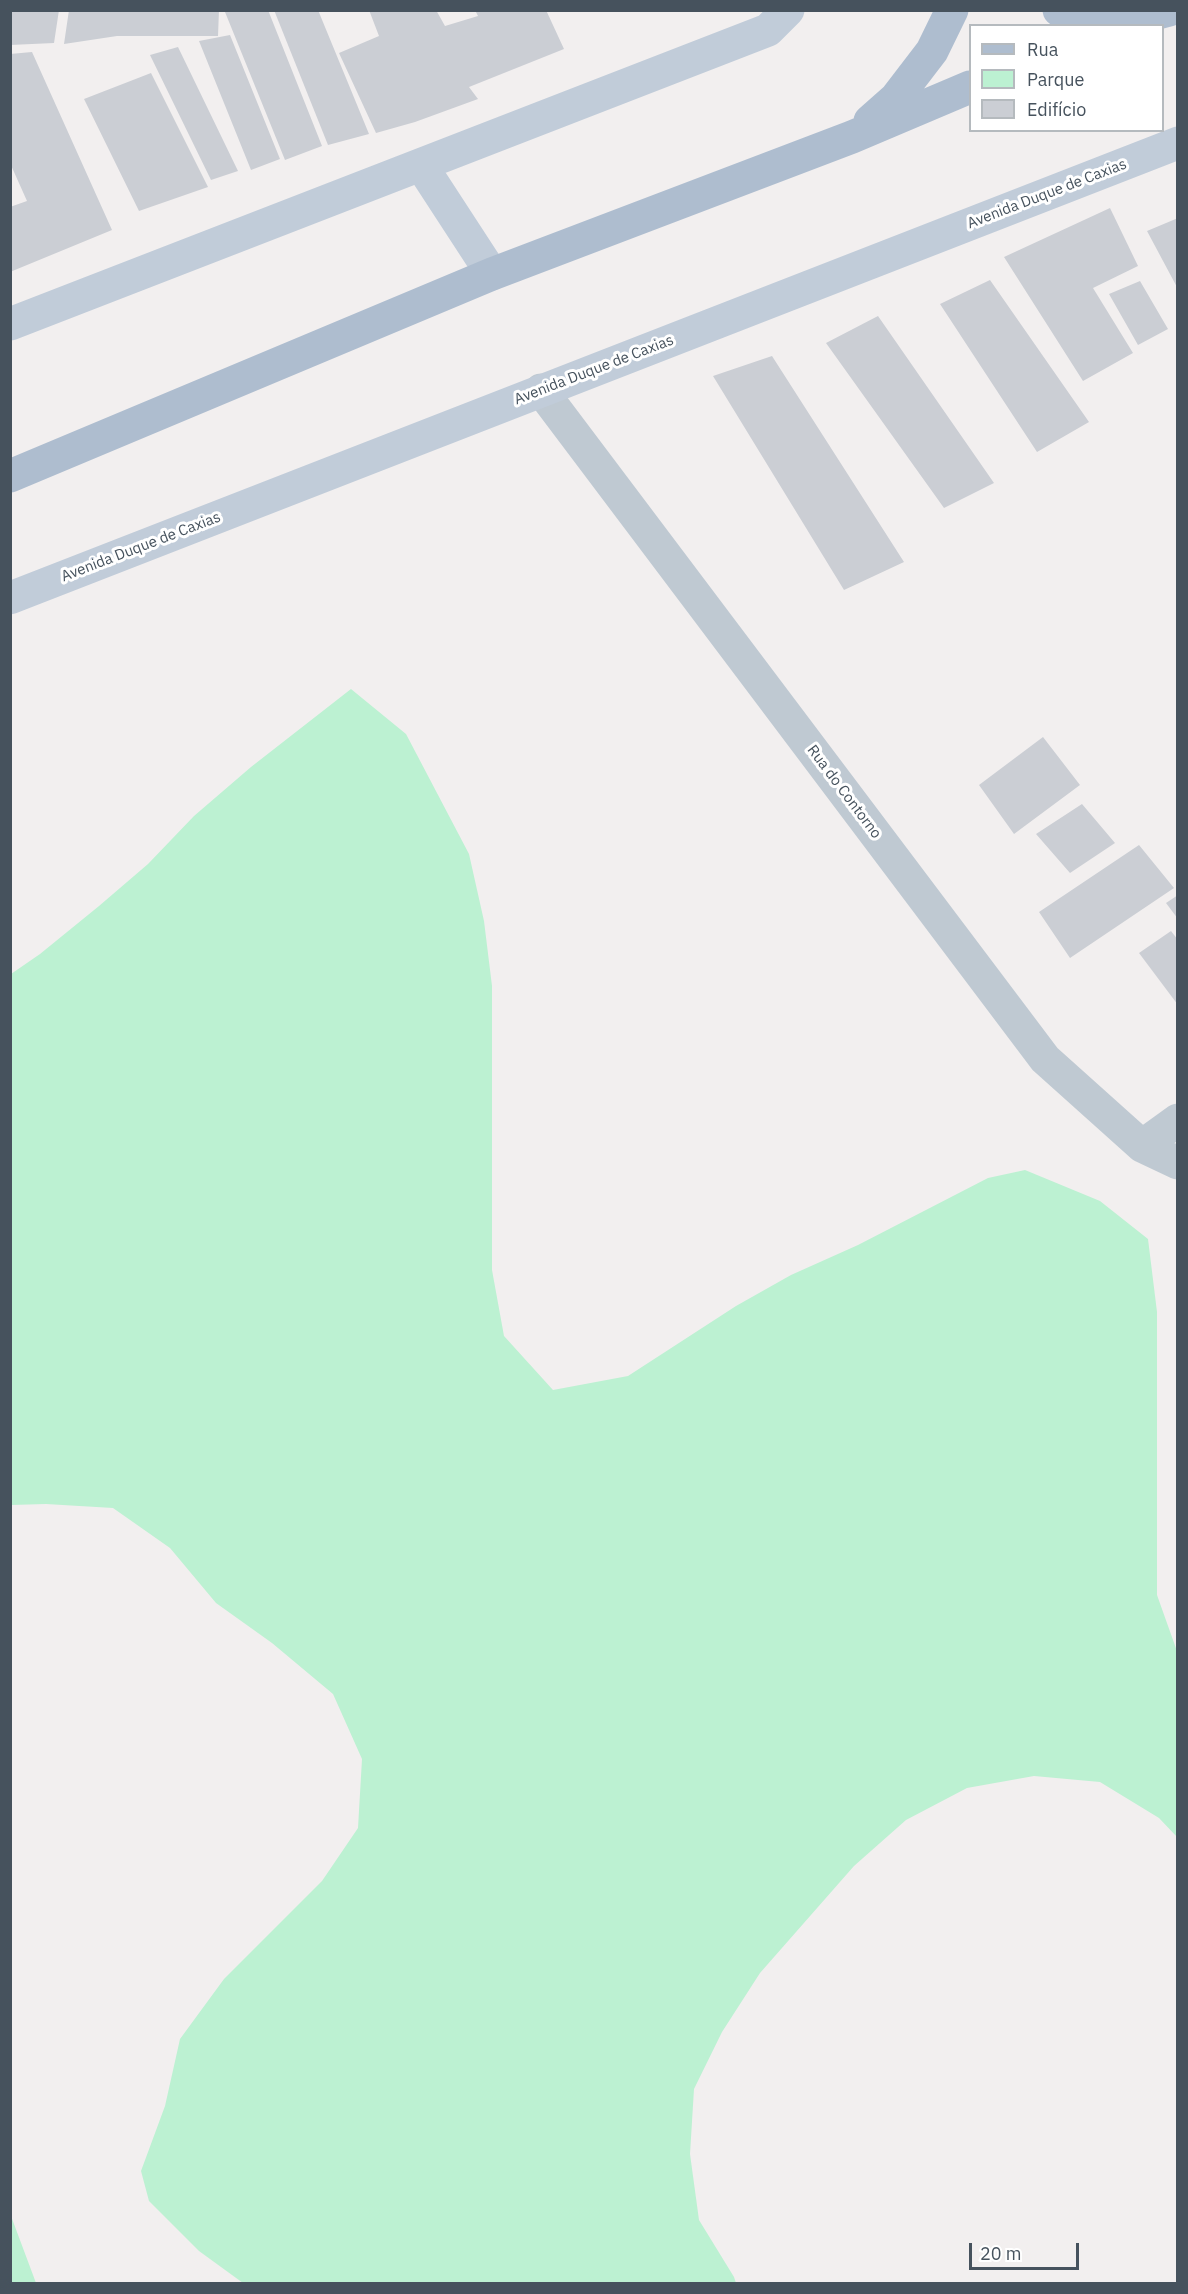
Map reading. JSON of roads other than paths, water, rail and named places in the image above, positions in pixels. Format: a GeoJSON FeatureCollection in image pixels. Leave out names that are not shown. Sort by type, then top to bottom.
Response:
{"type":"FeatureCollection","features":[{"type":"Feature","properties":{"kind":"main road"},"geometry":{"type":"LineString","coordinates":[[852,137],[896,98],[932,51],[952,10]]}},
{"type":"Feature","properties":{"kind":"main road"},"geometry":{"type":"LineString","coordinates":[[1059,10],[1081,19],[1122,23],[1170,10]]}},
{"type":"Feature","properties":{"kind":"main road"},"geometry":{"type":"LineString","coordinates":[[10,476],[492,274],[852,137],[969,87]]}},
{"type":"Feature","properties":{"kind":"street"},"geometry":{"type":"LineString","coordinates":[[10,324],[768,30],[788,10]]}},
{"type":"Feature","properties":{"kind":"street","name":"Avenida Duque de Caxias"},"geometry":{"type":"LineString","coordinates":[[10,598],[1178,143]]}},
{"type":"Feature","properties":{"kind":"street"},"geometry":{"type":"LineString","coordinates":[[422,165],[492,274]]}},
{"type":"Feature","properties":{"kind":"street","name":"Rua do Contorno"},"geometry":{"type":"LineString","coordinates":[[541,390],[1045,1059],[1142,1146],[1178,1163]]}},
{"type":"Feature","properties":{"kind":"street"},"geometry":{"type":"LineString","coordinates":[[1142,1146],[1178,1120]]}}]}
